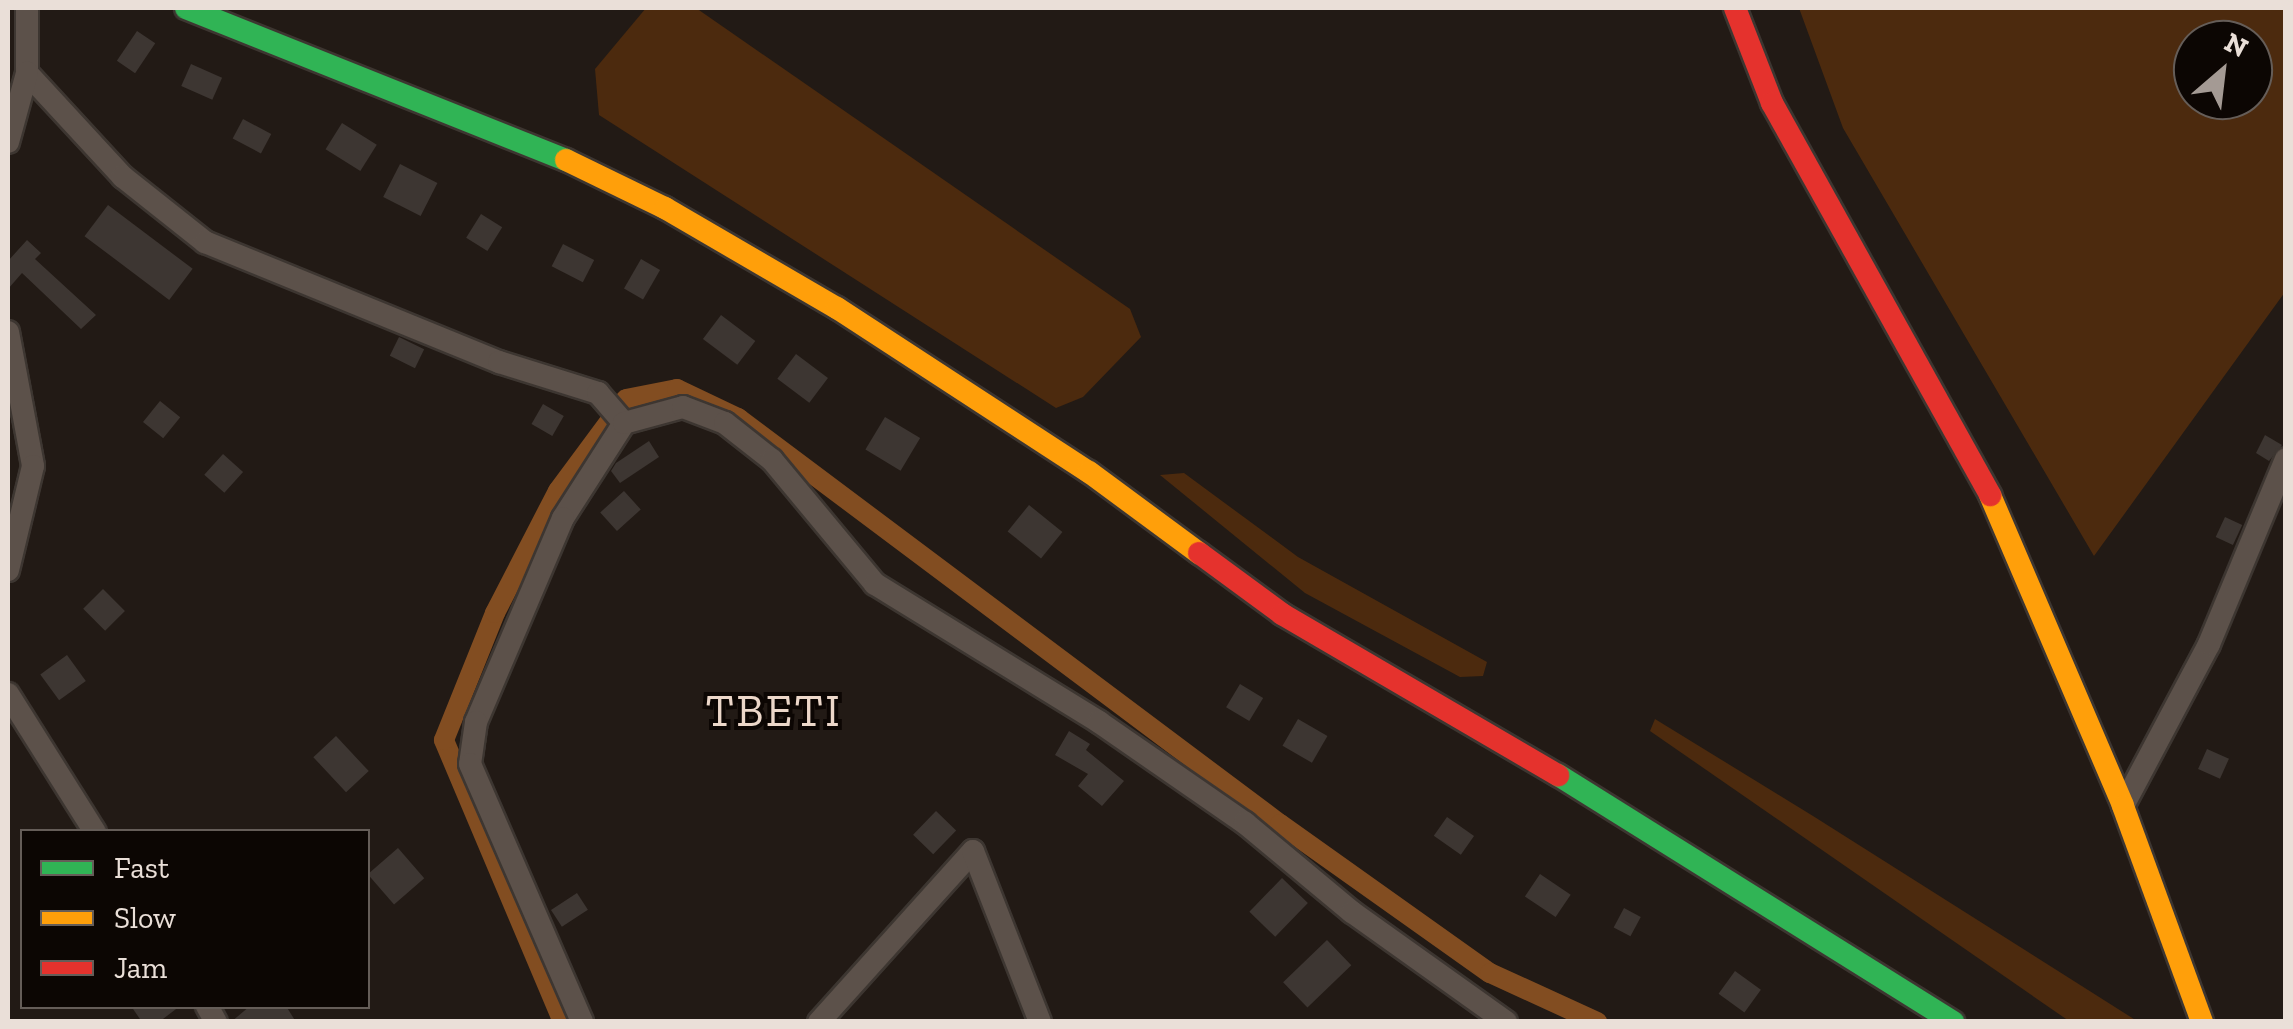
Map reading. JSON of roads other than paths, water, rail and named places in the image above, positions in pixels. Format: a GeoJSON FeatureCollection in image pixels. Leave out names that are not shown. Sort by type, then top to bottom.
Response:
{"type":"FeatureCollection","features":[{"type":"Feature","properties":{"kind":"main road"},"geometry":{"type":"LineString","coordinates":[[186,8],[514,135],[682,218],[837,308],[1089,472],[1282,614],[1692,853],[1953,1022]]}},
{"type":"Feature","properties":{"kind":"main road"},"geometry":{"type":"LineString","coordinates":[[1735,8],[1772,103],[1986,486],[2123,806],[2202,1022]]}},
{"type":"Feature","properties":{"kind":"street"},"geometry":{"type":"LineString","coordinates":[[8,142],[27,74],[28,8]]}},
{"type":"Feature","properties":{"kind":"street"},"geometry":{"type":"LineString","coordinates":[[27,74],[123,178],[205,242],[499,362],[598,393],[624,424]]}},
{"type":"Feature","properties":{"kind":"street"},"geometry":{"type":"LineString","coordinates":[[8,332],[33,466],[8,570]]}},
{"type":"Feature","properties":{"kind":"street"},"geometry":{"type":"LineString","coordinates":[[582,1022],[470,764],[476,722],[563,518],[624,424],[683,407],[725,423],[772,460],[876,584],[1099,722],[1245,824],[1352,912],[1506,1022]]}},
{"type":"Feature","properties":{"kind":"street"},"geometry":{"type":"LineString","coordinates":[[2123,806],[2209,644],[2286,460]]}},
{"type":"Feature","properties":{"kind":"street"},"geometry":{"type":"LineString","coordinates":[[8,694],[93,829]]}},
{"type":"Feature","properties":{"kind":"street"},"geometry":{"type":"LineString","coordinates":[[819,1022],[973,851],[1040,1022]]}},
{"type":"Feature","properties":{"kind":"waterway"},"geometry":{"type":"LineString","coordinates":[[563,1022],[444,740],[495,613],[558,491],[626,399],[677,389],[738,418],[1280,824],[1490,973],[1597,1022]]}},
{"type":"Feature","properties":{"kind":"district","name":"TBETI"},"geometry":{"type":"Point","coordinates":[774,712]}}]}
